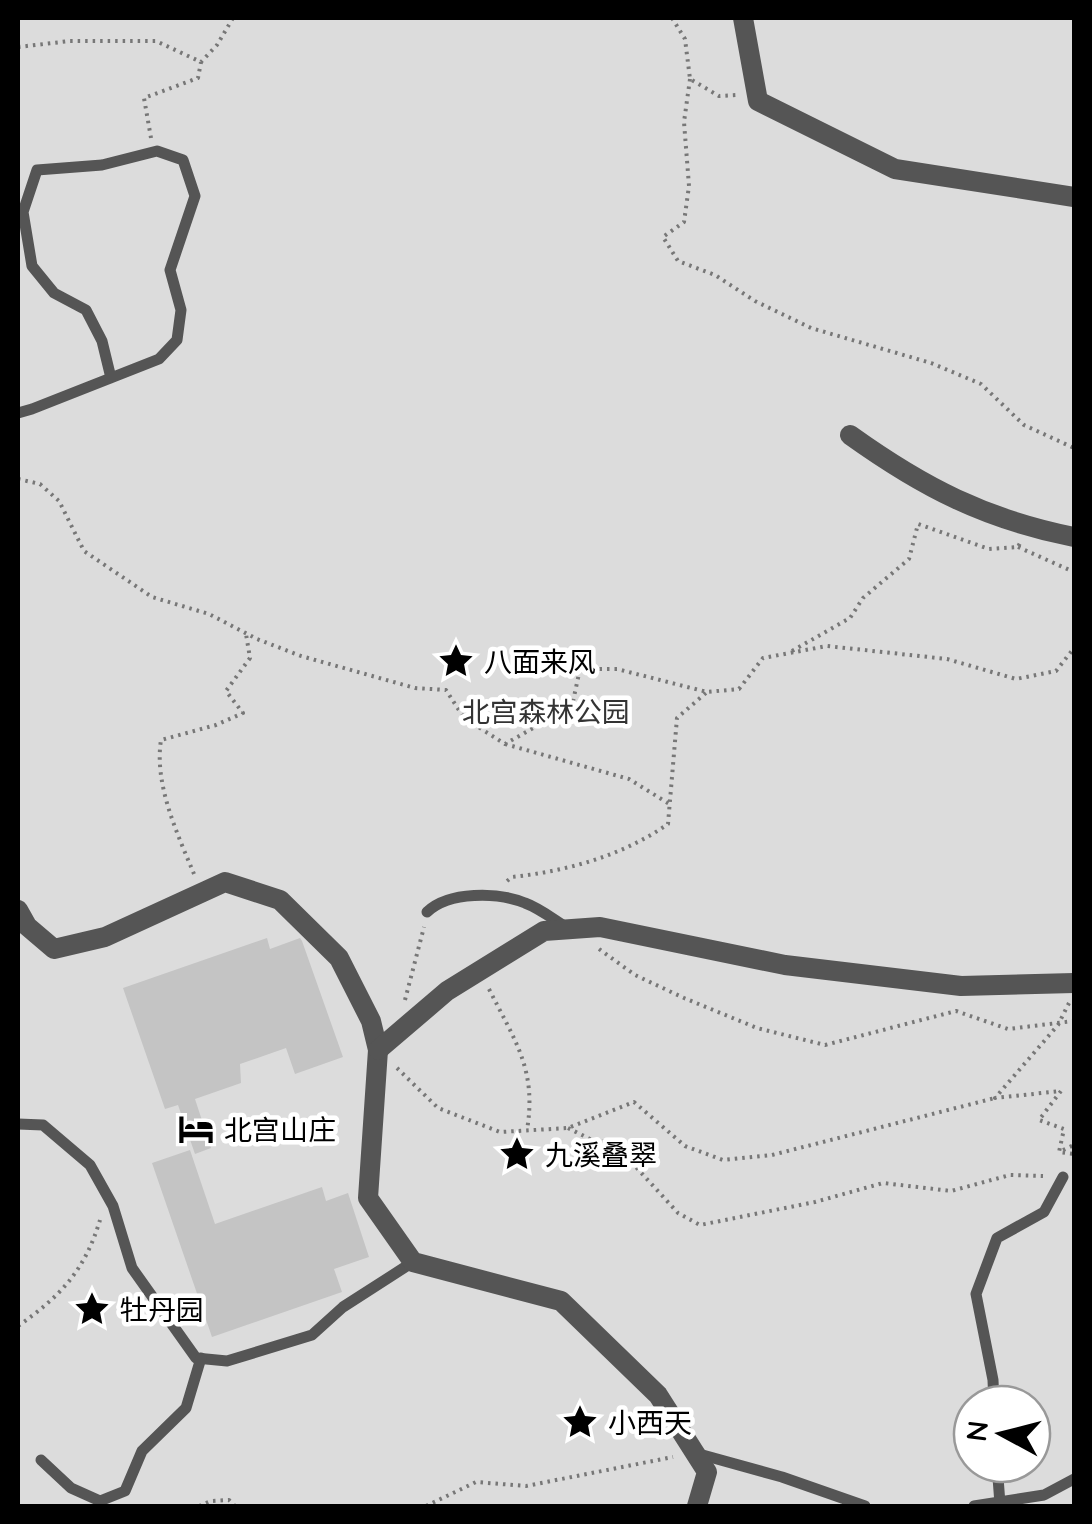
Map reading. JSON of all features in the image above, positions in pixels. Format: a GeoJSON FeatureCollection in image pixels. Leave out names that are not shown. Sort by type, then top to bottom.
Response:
{"type":"FeatureCollection","features":[{"type":"Feature","properties":{"kind":"street"},"geometry":{"type":"LineString","coordinates":[[743,18],[758,102],[895,169],[1074,197]]}},
{"type":"Feature","properties":{"kind":"street"},"geometry":{"type":"LineString","coordinates":[[850,435],[950,499],[1032,528],[1074,537]]}},
{"type":"Feature","properties":{"kind":"street"},"geometry":{"type":"LineString","coordinates":[[18,910],[27,926],[54,949],[105,937],[224,882],[280,900],[339,958],[371,1021],[378,1050],[368,1198],[413,1262],[561,1301],[658,1394],[707,1472],[697,1506]]}},
{"type":"Feature","properties":{"kind":"street"},"geometry":{"type":"LineString","coordinates":[[378,1050],[448,991],[544,931],[600,927],[785,964],[961,986],[1074,986]]}},
{"type":"Feature","properties":{"kind":"lane"},"geometry":{"type":"LineString","coordinates":[[18,413],[111,378],[159,359],[177,340],[181,310],[170,270],[195,196],[183,160],[157,151],[102,164],[37,170],[23,212],[32,266],[54,293],[86,310],[102,340],[111,378]]}},
{"type":"Feature","properties":{"kind":"lane"},"geometry":{"type":"LineString","coordinates":[[427,912],[438,902],[490,895],[524,902],[570,929]]}},
{"type":"Feature","properties":{"kind":"lane"},"geometry":{"type":"LineString","coordinates":[[18,1124],[43,1124],[90,1164],[107,1196],[132,1268],[196,1358],[227,1361],[312,1335],[344,1306],[413,1262]]}},
{"type":"Feature","properties":{"kind":"lane"},"geometry":{"type":"LineString","coordinates":[[993,1384],[976,1294],[997,1238],[1044,1212],[1063,1177]]}},
{"type":"Feature","properties":{"kind":"lane"},"geometry":{"type":"LineString","coordinates":[[42,1460],[71,1488],[100,1501],[125,1491],[142,1451],[186,1408],[201,1358]]}},
{"type":"Feature","properties":{"kind":"lane"},"geometry":{"type":"LineString","coordinates":[[695,1453],[865,1506]]}},
{"type":"Feature","properties":{"kind":"lane"},"geometry":{"type":"LineString","coordinates":[[974,1506],[1044,1495],[1074,1479]]}},
{"type":"Feature","properties":{"kind":"path"},"geometry":{"type":"LineString","coordinates":[[157,151],[149,134],[144,98],[198,78],[202,62],[218,45],[232,18]]}},
{"type":"Feature","properties":{"kind":"path"},"geometry":{"type":"LineString","coordinates":[[672,18],[685,40],[690,79],[684,122],[689,186],[684,222],[663,238],[678,261],[715,276],[810,328],[931,363],[981,384],[1024,424],[1074,448]]}},
{"type":"Feature","properties":{"kind":"path"},"geometry":{"type":"LineString","coordinates":[[18,47],[70,41],[156,41],[202,62]]}},
{"type":"Feature","properties":{"kind":"path"},"geometry":{"type":"LineString","coordinates":[[690,79],[719,96],[757,93]]}},
{"type":"Feature","properties":{"kind":"path"},"geometry":{"type":"LineString","coordinates":[[18,478],[40,484],[59,501],[84,551],[152,597],[209,614],[301,656],[415,688],[446,690],[464,718],[505,744],[630,779],[671,805]]}},
{"type":"Feature","properties":{"kind":"path"},"geometry":{"type":"LineString","coordinates":[[788,653],[850,618],[863,598],[909,559],[918,524],[989,549],[1018,547],[1074,572]]}},
{"type":"Feature","properties":{"kind":"path"},"geometry":{"type":"LineString","coordinates":[[1018,547],[1032,528]]}},
{"type":"Feature","properties":{"kind":"path"},"geometry":{"type":"LineString","coordinates":[[201,892],[168,805],[158,760],[161,740],[243,714],[226,691],[250,658],[246,634]]}},
{"type":"Feature","properties":{"kind":"path"},"geometry":{"type":"LineString","coordinates":[[505,744],[572,706],[580,669],[617,669],[707,692],[739,688],[762,658],[827,646],[948,659],[1016,679],[1056,671],[1071,657],[1074,648]]}},
{"type":"Feature","properties":{"kind":"path"},"geometry":{"type":"LineString","coordinates":[[490,895],[512,877],[578,867],[651,837],[668,824],[677,718],[707,692]]}},
{"type":"Feature","properties":{"kind":"path"},"geometry":{"type":"LineString","coordinates":[[397,1034],[427,912]]}},
{"type":"Feature","properties":{"kind":"path"},"geometry":{"type":"LineString","coordinates":[[570,929],[653,984],[757,1028],[824,1045],[956,1011],[1008,1029],[1074,1022]]}},
{"type":"Feature","properties":{"kind":"path"},"geometry":{"type":"LineString","coordinates":[[480,971],[528,1068],[532,1103],[528,1130]]}},
{"type":"Feature","properties":{"kind":"path"},"geometry":{"type":"LineString","coordinates":[[994,1098],[1058,1025],[1074,986]]}},
{"type":"Feature","properties":{"kind":"path"},"geometry":{"type":"LineString","coordinates":[[378,1050],[438,1108],[500,1132],[568,1128],[634,1102],[685,1146],[723,1160],[772,1156],[994,1098],[1061,1091],[1038,1120],[1064,1129],[1059,1152]]}},
{"type":"Feature","properties":{"kind":"path"},"geometry":{"type":"LineString","coordinates":[[568,1128],[592,1140],[613,1142],[678,1213],[700,1225],[815,1202],[883,1183],[951,1192],[1010,1175],[1063,1177]]}},
{"type":"Feature","properties":{"kind":"path"},"geometry":{"type":"LineString","coordinates":[[1059,1152],[1074,1145]]}},
{"type":"Feature","properties":{"kind":"path"},"geometry":{"type":"LineString","coordinates":[[1059,1152],[1074,1154]]}},
{"type":"Feature","properties":{"kind":"path"},"geometry":{"type":"LineString","coordinates":[[18,1326],[52,1302],[90,1255],[107,1196]]}},
{"type":"Feature","properties":{"kind":"path"},"geometry":{"type":"LineString","coordinates":[[426,1506],[476,1482],[526,1486],[695,1453]]}},
{"type":"Feature","properties":{"kind":"path"},"geometry":{"type":"LineString","coordinates":[[199,1506],[229,1500],[235,1506]]}},
{"type":"Feature","properties":{"kind":"green space","name":"北宫森林公园"},"geometry":{"type":"Polygon","coordinates":[[[18,18],[1074,18],[1074,1506],[18,1506],[18,18]]]}},
{"type":"Feature","properties":{"kind":"building"},"geometry":{"type":"Polygon","coordinates":[[[267,938],[270,949],[300,938],[302,941],[343,1057],[295,1074],[286,1048],[240,1064],[241,1083],[195,1099],[211,1148],[195,1154],[178,1105],[165,1109],[123,988],[267,938]]]}},
{"type":"Feature","properties":{"kind":"building"},"geometry":{"type":"Polygon","coordinates":[[[190,1150],[215,1224],[322,1187],[326,1201],[348,1193],[369,1257],[334,1269],[342,1292],[212,1337],[152,1163],[190,1150]]]}},
{"type":"Feature","properties":{"kind":"place","name":"八面来风"},"geometry":{"type":"Point","coordinates":[456,661]}},
{"type":"Feature","properties":{"kind":"place","name":"北宫山庄"},"geometry":{"type":"Point","coordinates":[196,1129]}},
{"type":"Feature","properties":{"kind":"place","name":"九溪叠翠"},"geometry":{"type":"Point","coordinates":[517,1154]}},
{"type":"Feature","properties":{"kind":"place","name":"牡丹园"},"geometry":{"type":"Point","coordinates":[92,1309]}},
{"type":"Feature","properties":{"kind":"place","name":"小西天"},"geometry":{"type":"Point","coordinates":[580,1422]}}]}
